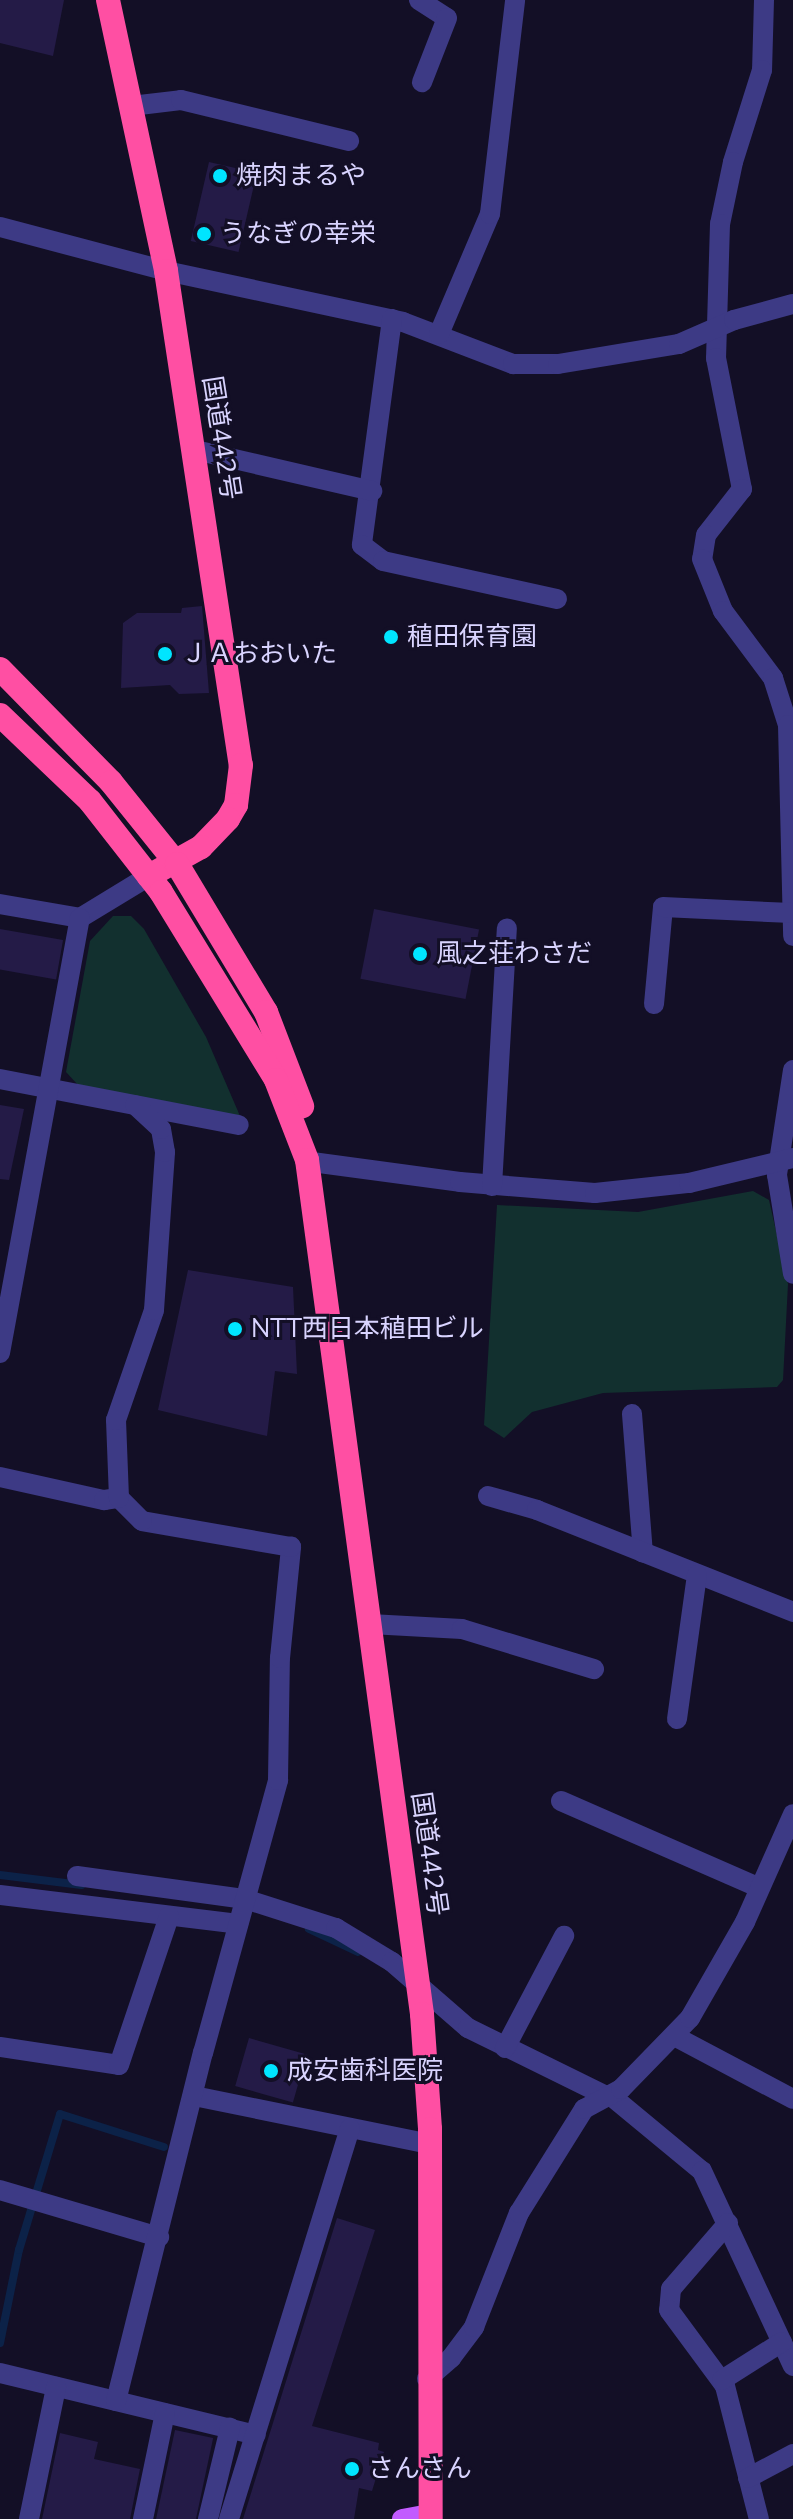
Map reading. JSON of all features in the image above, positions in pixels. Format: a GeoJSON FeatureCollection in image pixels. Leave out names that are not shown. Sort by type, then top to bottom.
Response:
{"type":"FeatureCollection","features":[{"type":"Feature","properties":{"kind":"highway","name":"国道442号"},"geometry":{"type":"LineString","coordinates":[[108,0],[166,271],[237,725],[241,780],[228,819],[177,864],[149,876]]}},
{"type":"Feature","properties":{"kind":"highway","name":"国道442号"},"geometry":{"type":"LineString","coordinates":[[0,669],[111,782],[177,864],[271,1022],[305,1117],[418,1985],[429,2144],[427,2379],[431,2517]]}},
{"type":"Feature","properties":{"kind":"highway","name":"国道442号"},"geometry":{"type":"LineString","coordinates":[[0,715],[90,801],[149,876],[276,1080],[300,1134],[315,1199]]}},
{"type":"Feature","properties":{"kind":"main road"},"geometry":{"type":"LineString","coordinates":[[402,2519],[431,2517]]}},
{"type":"Feature","properties":{"kind":"street"},"geometry":{"type":"LineString","coordinates":[[419,0],[447,18],[422,82]]}},
{"type":"Feature","properties":{"kind":"street"},"geometry":{"type":"LineString","coordinates":[[439,334],[490,214],[515,0]]}},
{"type":"Feature","properties":{"kind":"street"},"geometry":{"type":"LineString","coordinates":[[764,0],[762,70],[721,209],[716,358],[742,489],[706,535],[702,559],[723,611],[773,678],[788,725],[793,936]]}},
{"type":"Feature","properties":{"kind":"street"},"geometry":{"type":"LineString","coordinates":[[131,106],[181,100],[349,141]]}},
{"type":"Feature","properties":{"kind":"street"},"geometry":{"type":"LineString","coordinates":[[0,227],[166,271],[392,319],[439,334],[497,360],[535,365],[679,344],[717,328],[793,304]]}},
{"type":"Feature","properties":{"kind":"street"},"geometry":{"type":"LineString","coordinates":[[392,319],[372,491],[362,538],[374,557],[557,599]]}},
{"type":"Feature","properties":{"kind":"street"},"geometry":{"type":"LineString","coordinates":[[195,450],[372,491]]}},
{"type":"Feature","properties":{"kind":"street"},"geometry":{"type":"LineString","coordinates":[[0,904],[80,918],[149,876]]}},
{"type":"Feature","properties":{"kind":"street"},"geometry":{"type":"LineString","coordinates":[[654,1004],[663,907],[792,913]]}},
{"type":"Feature","properties":{"kind":"street"},"geometry":{"type":"LineString","coordinates":[[0,1353],[80,918]]}},
{"type":"Feature","properties":{"kind":"street"},"geometry":{"type":"LineString","coordinates":[[492,1186],[507,928]]}},
{"type":"Feature","properties":{"kind":"street"},"geometry":{"type":"LineString","coordinates":[[793,1070],[785,1160],[793,1274]]}},
{"type":"Feature","properties":{"kind":"street"},"geometry":{"type":"LineString","coordinates":[[0,1079],[239,1125]]}},
{"type":"Feature","properties":{"kind":"street"},"geometry":{"type":"LineString","coordinates":[[116,2401],[280,1768],[280,1658],[291,1547],[142,1521],[119,1498],[116,1420],[154,1310],[165,1152],[161,1129],[135,1105]]}},
{"type":"Feature","properties":{"kind":"street"},"geometry":{"type":"LineString","coordinates":[[312,1162],[492,1186],[634,1191],[785,1160]]}},
{"type":"Feature","properties":{"kind":"street"},"geometry":{"type":"LineString","coordinates":[[632,1414],[643,1553]]}},
{"type":"Feature","properties":{"kind":"street"},"geometry":{"type":"LineString","coordinates":[[0,1477],[104,1500],[119,1498]]}},
{"type":"Feature","properties":{"kind":"street"},"geometry":{"type":"LineString","coordinates":[[488,1496],[537,1510],[793,1612]]}},
{"type":"Feature","properties":{"kind":"street"},"geometry":{"type":"LineString","coordinates":[[677,1719],[697,1575]]}},
{"type":"Feature","properties":{"kind":"street"},"geometry":{"type":"LineString","coordinates":[[370,1624],[449,1627],[594,1669]]}},
{"type":"Feature","properties":{"kind":"street"},"geometry":{"type":"LineString","coordinates":[[561,1801],[758,1887]]}},
{"type":"Feature","properties":{"kind":"street"},"geometry":{"type":"LineString","coordinates":[[427,2379],[451,2358],[474,2327],[510,2231],[546,2167],[584,2109],[608,2096],[676,2037],[738,1936],[793,1814]]}},
{"type":"Feature","properties":{"kind":"street"},"geometry":{"type":"LineString","coordinates":[[77,1876],[245,1899],[336,1928],[379,1952],[452,2017],[505,2048],[608,2096],[692,2158],[728,2223],[793,2366]]}},
{"type":"Feature","properties":{"kind":"street"},"geometry":{"type":"LineString","coordinates":[[0,1895],[238,1924]]}},
{"type":"Feature","properties":{"kind":"street"},"geometry":{"type":"LineString","coordinates":[[0,2047],[119,2065],[169,1916]]}},
{"type":"Feature","properties":{"kind":"street"},"geometry":{"type":"LineString","coordinates":[[505,2048],[564,1936]]}},
{"type":"Feature","properties":{"kind":"street"},"geometry":{"type":"LineString","coordinates":[[676,2037],[793,2099]]}},
{"type":"Feature","properties":{"kind":"street"},"geometry":{"type":"LineString","coordinates":[[194,2096],[429,2144]]}},
{"type":"Feature","properties":{"kind":"street"},"geometry":{"type":"LineString","coordinates":[[229,2519],[350,2128]]}},
{"type":"Feature","properties":{"kind":"street"},"geometry":{"type":"LineString","coordinates":[[0,2190],[159,2237]]}},
{"type":"Feature","properties":{"kind":"street"},"geometry":{"type":"LineString","coordinates":[[728,2223],[669,2295],[669,2310],[722,2380],[759,2519]]}},
{"type":"Feature","properties":{"kind":"street"},"geometry":{"type":"LineString","coordinates":[[722,2380],[782,2342]]}},
{"type":"Feature","properties":{"kind":"street"},"geometry":{"type":"LineString","coordinates":[[0,2373],[256,2435]]}},
{"type":"Feature","properties":{"kind":"street"},"geometry":{"type":"LineString","coordinates":[[29,2519],[56,2387]]}},
{"type":"Feature","properties":{"kind":"street"},"geometry":{"type":"LineString","coordinates":[[143,2519],[165,2413]]}},
{"type":"Feature","properties":{"kind":"street"},"geometry":{"type":"LineString","coordinates":[[208,2519],[230,2428]]}},
{"type":"Feature","properties":{"kind":"street"},"geometry":{"type":"LineString","coordinates":[[748,2478],[793,2454]]}},
{"type":"Feature","properties":{"kind":"green space"},"geometry":{"type":"Polygon","coordinates":[[[113,916],[131,916],[144,929],[206,1037],[240,1116],[79,1086],[66,1072],[90,941],[113,916]]]}},
{"type":"Feature","properties":{"kind":"green space"},"geometry":{"type":"Polygon","coordinates":[[[753,1191],[769,1200],[788,1284],[783,1380],[777,1387],[603,1393],[532,1412],[504,1438],[484,1425],[497,1205],[638,1212],[753,1191]]]}},
{"type":"Feature","properties":{"kind":"building"},"geometry":{"type":"Polygon","coordinates":[[[0,0],[64,0],[53,56],[0,43],[0,0]]]}},
{"type":"Feature","properties":{"kind":"building"},"geometry":{"type":"Polygon","coordinates":[[[209,162],[257,173],[239,252],[191,241],[209,162]]]}},
{"type":"Feature","properties":{"kind":"building","name":"ＪＡおおいた"},"geometry":{"type":"Polygon","coordinates":[[[202,606],[209,693],[179,694],[170,685],[121,688],[123,623],[137,613],[181,613],[182,608],[202,606]]]}},
{"type":"Feature","properties":{"kind":"building","name":"風之荘わさだ"},"geometry":{"type":"Polygon","coordinates":[[[374,909],[479,929],[465,999],[360,979],[374,909]]]}},
{"type":"Feature","properties":{"kind":"building"},"geometry":{"type":"Polygon","coordinates":[[[0,929],[63,940],[56,980],[0,970],[0,929]]]}},
{"type":"Feature","properties":{"kind":"building"},"geometry":{"type":"Polygon","coordinates":[[[0,1105],[24,1109],[9,1180],[0,1179],[0,1105]]]}},
{"type":"Feature","properties":{"kind":"building","name":"NTT西日本稙田ビル"},"geometry":{"type":"Polygon","coordinates":[[[188,1270],[293,1287],[297,1374],[275,1371],[267,1436],[158,1410],[188,1270]]]}},
{"type":"Feature","properties":{"kind":"building","name":"成安歯科医院"},"geometry":{"type":"Polygon","coordinates":[[[249,2038],[307,2055],[293,2103],[235,2086],[249,2038]]]}},
{"type":"Feature","properties":{"kind":"building"},"geometry":{"type":"Polygon","coordinates":[[[337,2218],[375,2230],[312,2426],[379,2443],[378,2450],[384,2452],[372,2491],[359,2488],[354,2519],[243,2519],[337,2218]]]}},
{"type":"Feature","properties":{"kind":"building"},"geometry":{"type":"Polygon","coordinates":[[[175,2430],[213,2438],[196,2519],[156,2519],[175,2430]]]}},
{"type":"Feature","properties":{"kind":"building"},"geometry":{"type":"Polygon","coordinates":[[[60,2433],[98,2442],[94,2459],[140,2469],[130,2519],[42,2519],[60,2433]]]}},
{"type":"Feature","properties":{"kind":"waterway"},"geometry":{"type":"LineString","coordinates":[[0,1875],[81,1885]]}},
{"type":"Feature","properties":{"kind":"waterway"},"geometry":{"type":"LineString","coordinates":[[309,1929],[358,1952]]}},
{"type":"Feature","properties":{"kind":"waterway"},"geometry":{"type":"LineString","coordinates":[[0,2343],[19,2250],[60,2114],[164,2147]]}},
{"type":"Feature","properties":{"kind":"place","name":"焼肉まるや"},"geometry":{"type":"Point","coordinates":[220,176]}},
{"type":"Feature","properties":{"kind":"place","name":"うなぎの幸栄"},"geometry":{"type":"Point","coordinates":[204,234]}},
{"type":"Feature","properties":{"kind":"place","name":"稙田保育園"},"geometry":{"type":"Point","coordinates":[391,637]}},
{"type":"Feature","properties":{"kind":"place","name":"ＪＡおおいた"},"geometry":{"type":"Point","coordinates":[165,654]}},
{"type":"Feature","properties":{"kind":"place","name":"風之荘わさだ"},"geometry":{"type":"Point","coordinates":[420,954]}},
{"type":"Feature","properties":{"kind":"place","name":"NTT西日本稙田ビル"},"geometry":{"type":"Point","coordinates":[235,1329]}},
{"type":"Feature","properties":{"kind":"place","name":"成安歯科医院"},"geometry":{"type":"Point","coordinates":[271,2071]}},
{"type":"Feature","properties":{"kind":"place","name":"さんさん"},"geometry":{"type":"Point","coordinates":[352,2469]}}]}
